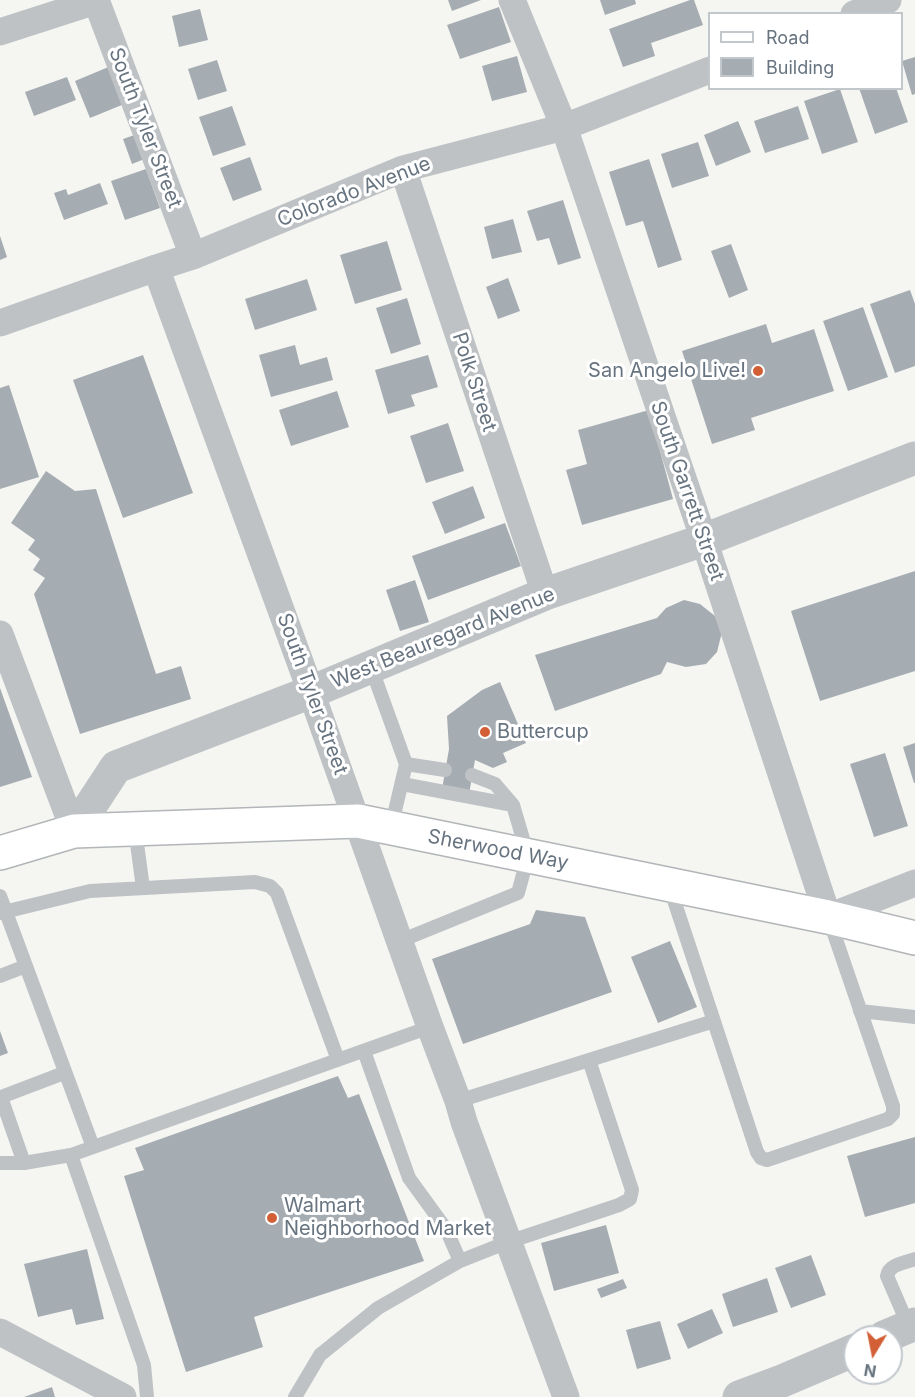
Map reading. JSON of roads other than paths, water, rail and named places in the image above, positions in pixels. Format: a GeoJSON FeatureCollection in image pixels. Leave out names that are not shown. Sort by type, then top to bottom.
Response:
{"type":"FeatureCollection","features":[{"type":"Feature","properties":{"kind":"main road","name":"Sherwood Way"},"geometry":{"type":"LineString","coordinates":[[74,831],[358,821],[828,917],[915,938]]}},
{"type":"Feature","properties":{"kind":"main road"},"geometry":{"type":"LineString","coordinates":[[0,852],[74,831]]}},
{"type":"Feature","properties":{"kind":"street"},"geometry":{"type":"LineString","coordinates":[[0,32],[96,0]]}},
{"type":"Feature","properties":{"kind":"street","name":"South Tyler Street"},"geometry":{"type":"LineString","coordinates":[[96,0],[193,256]]}},
{"type":"Feature","properties":{"kind":"street","name":"South Garrett Street"},"geometry":{"type":"LineString","coordinates":[[512,0],[564,127],[704,540],[828,917]]}},
{"type":"Feature","properties":{"kind":"street"},"geometry":{"type":"LineString","coordinates":[[859,12],[888,0]]}},
{"type":"Feature","properties":{"kind":"street","name":"Colorado Avenue"},"geometry":{"type":"LineString","coordinates":[[0,323],[193,256],[403,169],[564,127],[708,71]]}},
{"type":"Feature","properties":{"kind":"street","name":"Polk Street"},"geometry":{"type":"LineString","coordinates":[[403,169],[545,594]]}},
{"type":"Feature","properties":{"kind":"street","name":"South Tyler Street"},"geometry":{"type":"LineString","coordinates":[[156,268],[566,1397]]}},
{"type":"Feature","properties":{"kind":"street","name":"West Beauregard Avenue"},"geometry":{"type":"LineString","coordinates":[[74,831],[116,767],[371,668],[545,594],[704,540],[915,458]]}},
{"type":"Feature","properties":{"kind":"street"},"geometry":{"type":"LineString","coordinates":[[0,634],[74,831]]}},
{"type":"Feature","properties":{"kind":"street"},"geometry":{"type":"LineString","coordinates":[[828,917],[915,883]]}},
{"type":"Feature","properties":{"kind":"street"},"geometry":{"type":"LineString","coordinates":[[0,1332],[123,1397]]}},
{"type":"Feature","properties":{"kind":"street"},"geometry":{"type":"LineString","coordinates":[[739,1397],[785,1389],[843,1357]]}},
{"type":"Feature","properties":{"kind":"lane"},"geometry":{"type":"LineString","coordinates":[[371,668],[406,764],[391,828]]}},
{"type":"Feature","properties":{"kind":"lane"},"geometry":{"type":"LineString","coordinates":[[406,764],[445,770]]}},
{"type":"Feature","properties":{"kind":"lane"},"geometry":{"type":"LineString","coordinates":[[400,941],[518,893],[528,856],[513,805],[495,784],[472,776]]}},
{"type":"Feature","properties":{"kind":"lane"},"geometry":{"type":"LineString","coordinates":[[402,784],[513,805]]}},
{"type":"Feature","properties":{"kind":"lane"},"geometry":{"type":"LineString","coordinates":[[135,829],[143,888]]}},
{"type":"Feature","properties":{"kind":"lane"},"geometry":{"type":"LineString","coordinates":[[3,912],[90,891],[255,882],[270,886],[277,893],[338,1060]]}},
{"type":"Feature","properties":{"kind":"lane"},"geometry":{"type":"LineString","coordinates":[[670,885],[757,1152],[760,1158],[767,1160],[888,1119],[893,1114],[893,1106],[828,917]]}},
{"type":"Feature","properties":{"kind":"lane"},"geometry":{"type":"LineString","coordinates":[[0,896],[3,912],[26,966],[93,1147]]}},
{"type":"Feature","properties":{"kind":"lane"},"geometry":{"type":"LineString","coordinates":[[0,976],[26,966]]}},
{"type":"Feature","properties":{"kind":"lane"},"geometry":{"type":"LineString","coordinates":[[860,1011],[915,1017]]}},
{"type":"Feature","properties":{"kind":"lane"},"geometry":{"type":"LineString","coordinates":[[461,1111],[590,1060],[714,1021]]}},
{"type":"Feature","properties":{"kind":"lane"},"geometry":{"type":"LineString","coordinates":[[0,1163],[24,1163],[71,1155],[430,1027]]}},
{"type":"Feature","properties":{"kind":"lane"},"geometry":{"type":"LineString","coordinates":[[364,1051],[409,1178],[446,1229],[460,1261]]}},
{"type":"Feature","properties":{"kind":"lane"},"geometry":{"type":"LineString","coordinates":[[295,1397],[320,1356],[378,1308],[460,1261],[508,1242],[619,1205],[630,1198],[632,1190],[590,1060]]}},
{"type":"Feature","properties":{"kind":"lane"},"geometry":{"type":"LineString","coordinates":[[24,1163],[1,1097],[64,1073]]}},
{"type":"Feature","properties":{"kind":"lane"},"geometry":{"type":"LineString","coordinates":[[71,1155],[144,1365],[147,1397]]}},
{"type":"Feature","properties":{"kind":"lane"},"geometry":{"type":"LineString","coordinates":[[902,1325],[887,1276],[892,1267],[915,1259]]}},
{"type":"Feature","properties":{"kind":"place","name":"San Angelo Live!"},"geometry":{"type":"Point","coordinates":[758,371]}},
{"type":"Feature","properties":{"kind":"place","name":"Buttercup"},"geometry":{"type":"Point","coordinates":[485,732]}},
{"type":"Feature","properties":{"kind":"place","name":"Walmart Neighborhood Market"},"geometry":{"type":"Point","coordinates":[272,1218]}}]}
